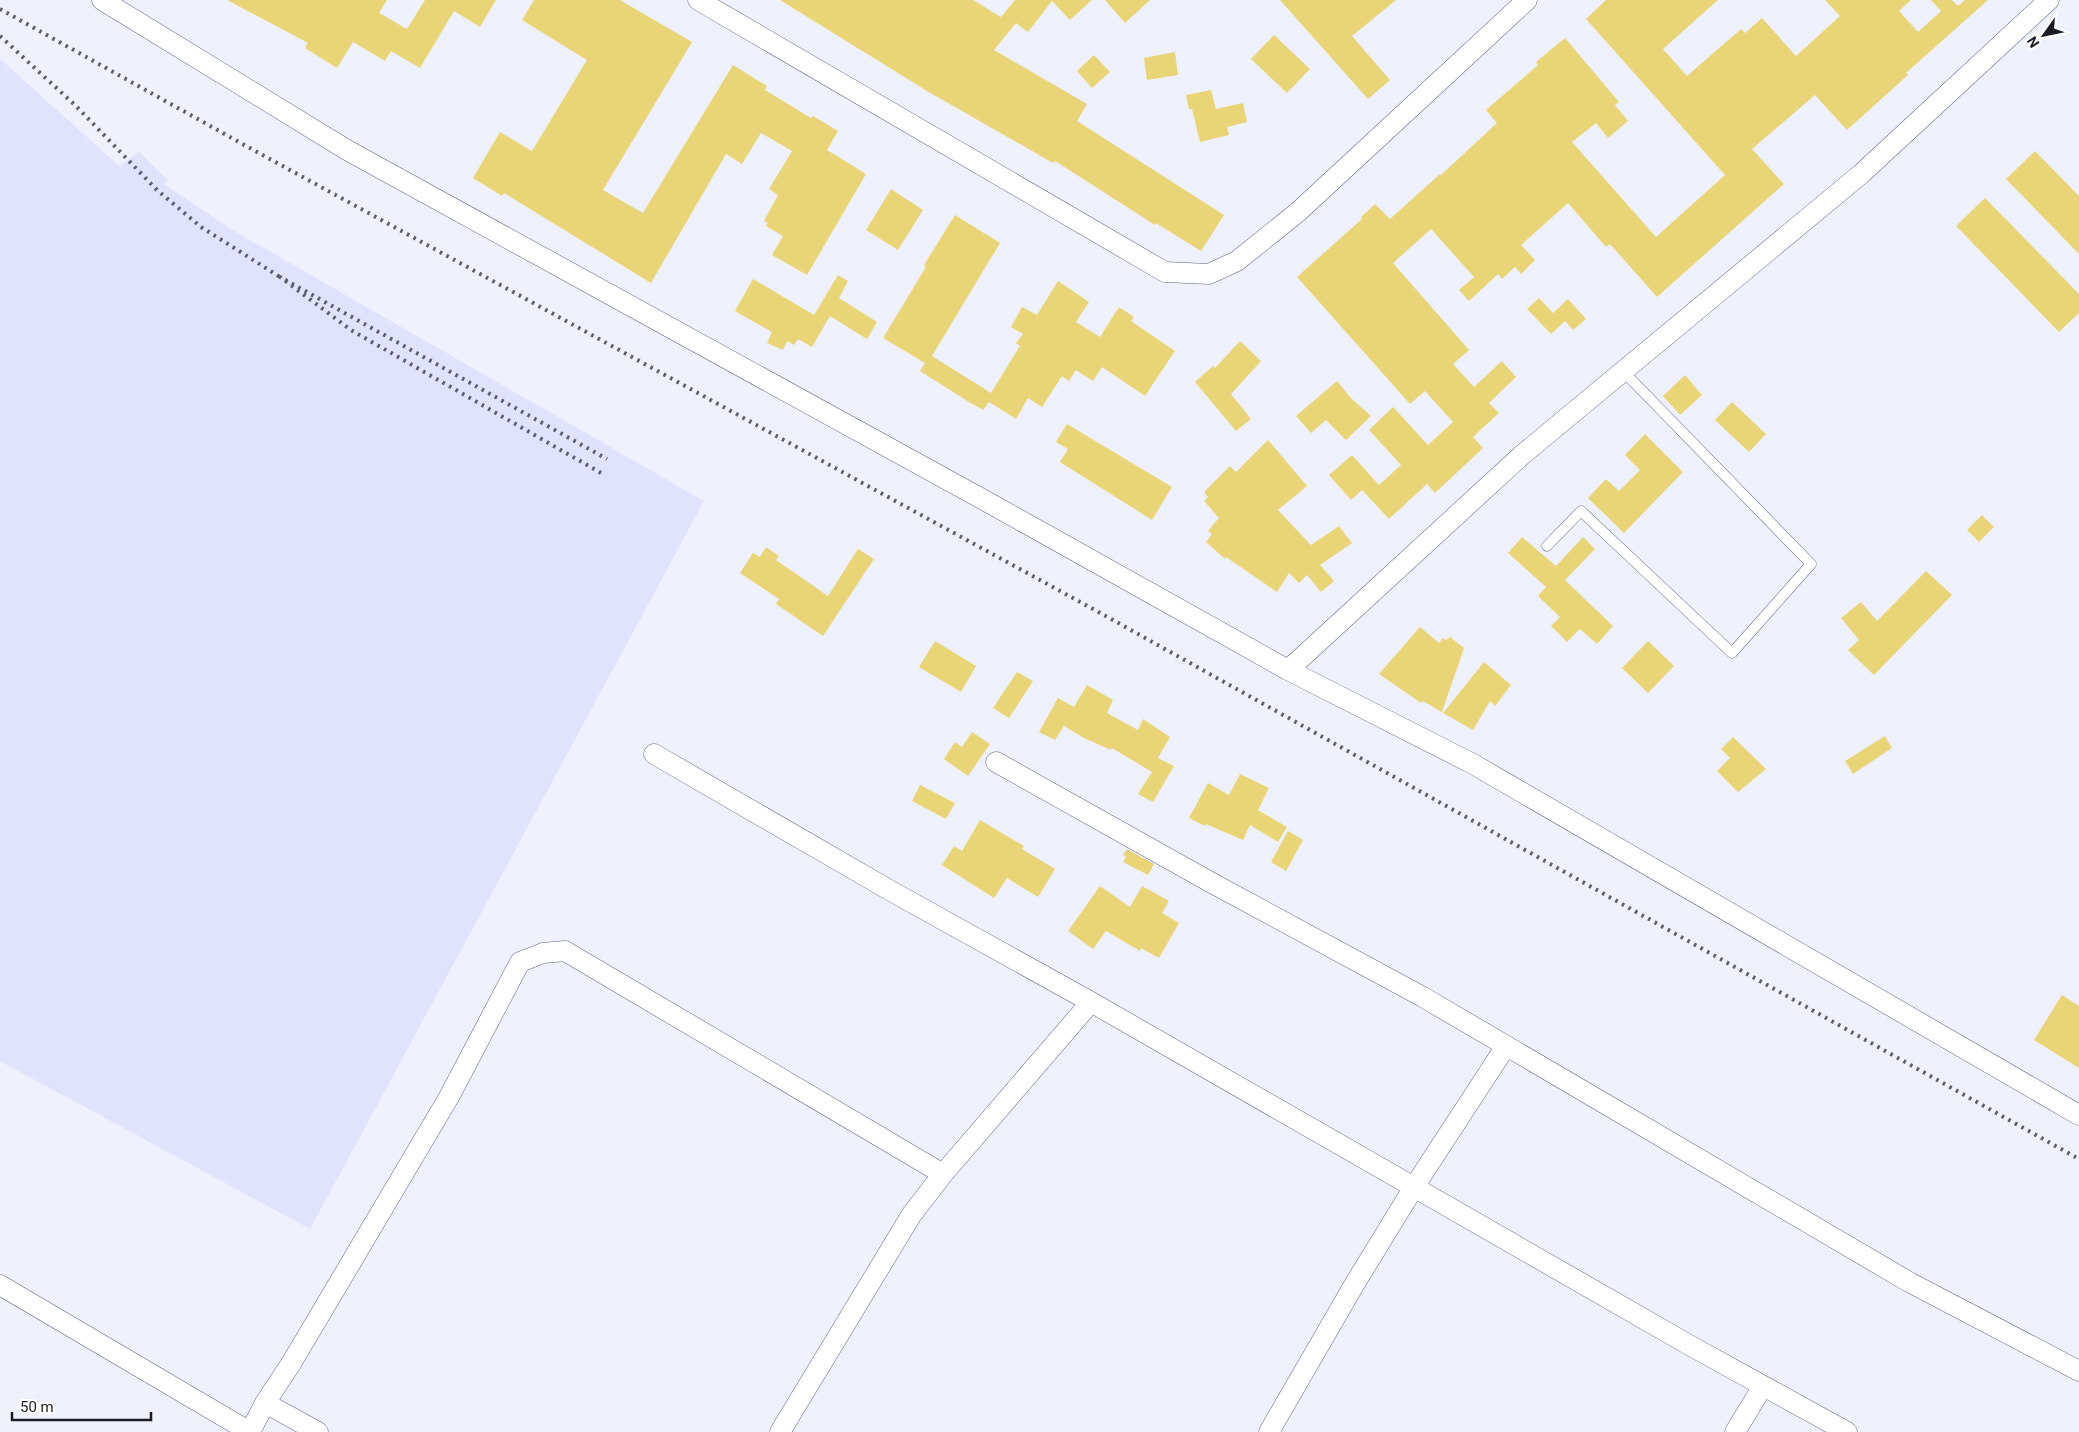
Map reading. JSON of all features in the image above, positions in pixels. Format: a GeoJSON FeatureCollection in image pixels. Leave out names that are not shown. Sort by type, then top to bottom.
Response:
{"type":"FeatureCollection","features":[{"type":"Feature","properties":{"kind":"street"},"geometry":{"type":"LineString","coordinates":[[102,0],[347,150],[975,495],[1288,670],[1473,764],[2079,1115]]}},
{"type":"Feature","properties":{"kind":"street"},"geometry":{"type":"LineString","coordinates":[[698,0],[1165,272],[1209,274],[1238,261],[1298,212],[1527,0]]}},
{"type":"Feature","properties":{"kind":"street"},"geometry":{"type":"LineString","coordinates":[[1288,670],[1522,455],[1861,174],[2049,0]]}},
{"type":"Feature","properties":{"kind":"street"},"geometry":{"type":"LineString","coordinates":[[654,754],[891,891],[1091,1002],[1763,1386],[1847,1432]]}},
{"type":"Feature","properties":{"kind":"street"},"geometry":{"type":"LineString","coordinates":[[996,762],[1212,883],[1423,997],[1909,1282],[2079,1371]]}},
{"type":"Feature","properties":{"kind":"street"},"geometry":{"type":"LineString","coordinates":[[0,1284],[250,1432],[265,1402],[292,1362],[449,1098],[520,962],[543,953],[565,951],[943,1174]]}},
{"type":"Feature","properties":{"kind":"street"},"geometry":{"type":"LineString","coordinates":[[780,1432],[912,1214],[943,1174],[1091,1002]]}},
{"type":"Feature","properties":{"kind":"street"},"geometry":{"type":"LineString","coordinates":[[1269,1432],[1354,1285],[1414,1187],[1506,1046]]}},
{"type":"Feature","properties":{"kind":"street"},"geometry":{"type":"LineString","coordinates":[[1735,1432],[1763,1386]]}},
{"type":"Feature","properties":{"kind":"street"},"geometry":{"type":"LineString","coordinates":[[265,1402],[318,1432]]}},
{"type":"Feature","properties":{"kind":"lane"},"geometry":{"type":"LineString","coordinates":[[1547,546],[1581,511],[1732,653],[1811,564],[1623,371]]}},
{"type":"Feature","properties":{"kind":"shaded area"},"geometry":{"type":"Polygon","coordinates":[[[0,59],[119,166],[139,152],[168,180],[164,184],[229,228],[704,501],[310,1229],[0,1061],[0,59]]]}},
{"type":"Feature","properties":{"kind":"building"},"geometry":{"type":"Polygon","coordinates":[[[227,0],[387,0],[379,13],[407,29],[425,0],[496,0],[480,27],[454,11],[420,68],[391,51],[385,61],[353,42],[337,68],[305,48],[308,43],[227,0]]]}},
{"type":"Feature","properties":{"kind":"building"},"geometry":{"type":"Polygon","coordinates":[[[534,0],[620,0],[692,42],[603,190],[643,213],[733,65],[767,86],[765,90],[811,118],[813,116],[838,131],[827,150],[866,174],[807,275],[772,255],[783,236],[766,226],[768,223],[764,221],[778,195],[769,189],[792,151],[761,133],[742,164],[726,154],[651,283],[504,193],[502,196],[473,178],[500,132],[532,151],[587,60],[522,20],[534,0]]]}},
{"type":"Feature","properties":{"kind":"building"},"geometry":{"type":"Polygon","coordinates":[[[780,0],[973,0],[1001,17],[1015,0],[1092,0],[1070,20],[1052,1],[1028,32],[1016,23],[994,50],[1087,104],[1077,121],[1224,215],[1201,251],[1156,223],[1155,225],[1055,161],[1053,163],[927,91],[780,0]]]}},
{"type":"Feature","properties":{"kind":"building"},"geometry":{"type":"Polygon","coordinates":[[[1105,0],[1150,0],[1125,23],[1105,0]]]}},
{"type":"Feature","properties":{"kind":"building"},"geometry":{"type":"Polygon","coordinates":[[[1280,0],[1396,0],[1352,36],[1390,80],[1368,99],[1280,0]]]}},
{"type":"Feature","properties":{"kind":"building"},"geometry":{"type":"Polygon","coordinates":[[[1606,0],[1718,0],[1663,49],[1687,76],[1741,29],[1745,33],[1762,18],[1796,56],[1840,16],[1825,0],[1911,0],[1899,11],[1918,32],[1941,11],[1931,0],[1952,0],[1958,6],[1965,0],[1988,0],[1906,73],[1908,75],[1847,130],[1815,95],[1752,149],[1784,184],[1657,297],[1610,244],[1606,247],[1568,203],[1521,245],[1535,260],[1521,274],[1515,267],[1502,279],[1498,274],[1469,301],[1459,290],[1474,277],[1431,229],[1393,263],[1469,350],[1453,364],[1474,387],[1502,361],[1516,377],[1489,403],[1499,413],[1473,437],[1483,448],[1435,493],[1427,484],[1389,519],[1362,490],[1351,500],[1329,475],[1352,455],[1379,485],[1401,465],[1369,430],[1393,407],[1428,445],[1453,422],[1425,391],[1410,404],[1297,277],[1362,219],[1361,217],[1375,204],[1390,219],[1441,175],[1497,123],[1486,110],[1538,65],[1536,62],[1565,38],[1619,102],[1615,105],[1628,121],[1608,138],[1596,123],[1572,142],[1656,237],[1725,175],[1586,19],[1606,0]]]}},
{"type":"Feature","properties":{"kind":"building"},"geometry":{"type":"Polygon","coordinates":[[[1274,35],[1310,69],[1287,93],[1251,59],[1274,35]]]}},
{"type":"Feature","properties":{"kind":"building"},"geometry":{"type":"Polygon","coordinates":[[[1175,52],[1178,75],[1147,80],[1144,58],[1175,52]]]}},
{"type":"Feature","properties":{"kind":"building"},"geometry":{"type":"Polygon","coordinates":[[[1094,55],[1110,72],[1092,88],[1077,71],[1094,55]]]}},
{"type":"Feature","properties":{"kind":"building"},"geometry":{"type":"Polygon","coordinates":[[[1211,90],[1216,109],[1243,103],[1247,122],[1227,127],[1229,135],[1200,142],[1192,109],[1189,109],[1186,95],[1211,90]]]}},
{"type":"Feature","properties":{"kind":"building"},"geometry":{"type":"Polygon","coordinates":[[[2035,151],[2079,196],[2079,254],[2006,179],[2035,151]]]}},
{"type":"Feature","properties":{"kind":"building"},"geometry":{"type":"Polygon","coordinates":[[[891,189],[923,210],[898,250],[866,230],[891,189]]]}},
{"type":"Feature","properties":{"kind":"building"},"geometry":{"type":"Polygon","coordinates":[[[1985,198],[2079,294],[2079,313],[2059,332],[1956,226],[1985,198]]]}},
{"type":"Feature","properties":{"kind":"building"},"geometry":{"type":"Polygon","coordinates":[[[955,215],[1000,243],[932,356],[991,393],[1020,346],[1016,343],[1023,334],[1011,327],[1022,307],[1037,315],[1058,281],[1089,302],[1076,322],[1100,337],[1119,307],[1134,317],[1131,321],[1175,351],[1145,396],[1102,367],[1093,381],[1076,370],[1069,381],[1062,376],[1042,407],[1028,398],[1016,419],[989,402],[983,410],[969,402],[920,371],[925,363],[883,338],[955,215]]]}},
{"type":"Feature","properties":{"kind":"building"},"geometry":{"type":"Polygon","coordinates":[[[838,275],[848,281],[839,298],[877,322],[867,339],[830,316],[812,347],[798,339],[794,345],[787,341],[783,350],[767,343],[772,332],[735,311],[753,279],[814,315],[838,275]]]}},
{"type":"Feature","properties":{"kind":"building"},"geometry":{"type":"Polygon","coordinates":[[[1539,298],[1553,313],[1568,299],[1586,319],[1573,330],[1565,321],[1551,334],[1527,309],[1539,298]]]}},
{"type":"Feature","properties":{"kind":"building"},"geometry":{"type":"Polygon","coordinates":[[[1240,341],[1261,361],[1231,394],[1251,419],[1236,431],[1195,382],[1213,366],[1215,368],[1240,341]]]}},
{"type":"Feature","properties":{"kind":"building"},"geometry":{"type":"Polygon","coordinates":[[[1685,375],[1702,395],[1680,415],[1663,396],[1685,375]]]}},
{"type":"Feature","properties":{"kind":"building"},"geometry":{"type":"Polygon","coordinates":[[[1337,381],[1351,398],[1371,416],[1346,440],[1326,420],[1311,433],[1296,416],[1337,381]]]}},
{"type":"Feature","properties":{"kind":"building"},"geometry":{"type":"Polygon","coordinates":[[[1732,402],[1766,434],[1749,452],[1715,420],[1732,402]]]}},
{"type":"Feature","properties":{"kind":"building"},"geometry":{"type":"Polygon","coordinates":[[[1067,424],[1172,487],[1152,520],[1060,462],[1068,449],[1056,442],[1067,424]]]}},
{"type":"Feature","properties":{"kind":"building"},"geometry":{"type":"Polygon","coordinates":[[[1645,434],[1683,472],[1624,533],[1588,498],[1606,479],[1619,491],[1640,470],[1625,455],[1645,434]]]}},
{"type":"Feature","properties":{"kind":"building"},"geometry":{"type":"Polygon","coordinates":[[[1268,440],[1307,486],[1278,510],[1311,545],[1339,526],[1352,543],[1320,565],[1334,581],[1321,592],[1307,575],[1299,583],[1289,573],[1277,592],[1226,557],[1225,559],[1206,542],[1212,534],[1208,531],[1219,518],[1204,501],[1208,497],[1204,492],[1230,466],[1236,472],[1268,440]]]}},
{"type":"Feature","properties":{"kind":"building"},"geometry":{"type":"Polygon","coordinates":[[[1982,515],[1994,527],[1979,542],[1967,530],[1982,515]]]}},
{"type":"Feature","properties":{"kind":"building"},"geometry":{"type":"Polygon","coordinates":[[[1522,537],[1556,566],[1583,537],[1595,549],[1565,580],[1613,626],[1597,644],[1580,629],[1567,642],[1551,626],[1560,617],[1538,596],[1546,587],[1508,553],[1522,537]]]}},
{"type":"Feature","properties":{"kind":"building"},"geometry":{"type":"Polygon","coordinates":[[[766,547],[779,556],[776,560],[828,596],[858,549],[874,559],[823,636],[776,604],[779,599],[740,573],[753,553],[760,557],[766,547]]]}},
{"type":"Feature","properties":{"kind":"building"},"geometry":{"type":"Polygon","coordinates":[[[1926,571],[1952,595],[1874,675],[1848,650],[1859,640],[1841,618],[1861,602],[1877,621],[1926,571]]]}},
{"type":"Feature","properties":{"kind":"building"},"geometry":{"type":"Polygon","coordinates":[[[1420,627],[1439,643],[1443,638],[1446,640],[1450,637],[1464,648],[1442,712],[1423,701],[1421,703],[1379,674],[1420,627]]]}},
{"type":"Feature","properties":{"kind":"building"},"geometry":{"type":"Polygon","coordinates":[[[935,641],[976,666],[961,692],[919,667],[935,641]]]}},
{"type":"Feature","properties":{"kind":"building"},"geometry":{"type":"Polygon","coordinates":[[[1648,641],[1674,666],[1648,693],[1622,668],[1648,641]]]}},
{"type":"Feature","properties":{"kind":"building"},"geometry":{"type":"Polygon","coordinates":[[[1484,662],[1511,685],[1495,706],[1490,701],[1473,730],[1443,713],[1484,662]]]}},
{"type":"Feature","properties":{"kind":"building"},"geometry":{"type":"Polygon","coordinates":[[[1017,672],[1033,681],[1009,718],[993,708],[1017,672]]]}},
{"type":"Feature","properties":{"kind":"building"},"geometry":{"type":"Polygon","coordinates":[[[1087,685],[1113,700],[1107,713],[1138,730],[1143,719],[1170,737],[1158,758],[1174,766],[1153,802],[1138,794],[1152,772],[1112,748],[1111,750],[1084,738],[1064,726],[1055,740],[1039,732],[1058,698],[1074,707],[1087,685]]]}},
{"type":"Feature","properties":{"kind":"building"},"geometry":{"type":"Polygon","coordinates":[[[972,732],[990,744],[968,776],[944,759],[955,742],[962,747],[972,732]]]}},
{"type":"Feature","properties":{"kind":"building"},"geometry":{"type":"Polygon","coordinates":[[[1885,736],[1892,748],[1853,774],[1845,761],[1885,736]]]}},
{"type":"Feature","properties":{"kind":"building"},"geometry":{"type":"Polygon","coordinates":[[[1733,737],[1766,769],[1738,792],[1717,771],[1730,758],[1721,749],[1733,737]]]}},
{"type":"Feature","properties":{"kind":"building"},"geometry":{"type":"Polygon","coordinates":[[[1240,774],[1269,788],[1258,810],[1287,827],[1278,842],[1250,825],[1243,840],[1189,818],[1208,783],[1229,795],[1240,774]]]}},
{"type":"Feature","properties":{"kind":"building"},"geometry":{"type":"Polygon","coordinates":[[[920,785],[955,803],[946,819],[912,801],[920,785]]]}},
{"type":"Feature","properties":{"kind":"building"},"geometry":{"type":"Polygon","coordinates":[[[980,820],[1024,846],[1022,849],[1055,869],[1038,897],[1007,878],[994,898],[942,865],[954,846],[962,851],[980,820]]]}},
{"type":"Feature","properties":{"kind":"building"},"geometry":{"type":"Polygon","coordinates":[[[1288,831],[1303,840],[1286,871],[1271,862],[1288,831]]]}},
{"type":"Feature","properties":{"kind":"building"},"geometry":{"type":"Polygon","coordinates":[[[1127,849],[1154,864],[1148,875],[1123,862],[1126,857],[1123,855],[1127,849]]]}},
{"type":"Feature","properties":{"kind":"building"},"geometry":{"type":"Polygon","coordinates":[[[1100,886],[1130,907],[1142,886],[1169,901],[1162,913],[1179,923],[1159,958],[1141,948],[1140,951],[1106,931],[1093,949],[1068,931],[1100,886]]]}},
{"type":"Feature","properties":{"kind":"building"},"geometry":{"type":"Polygon","coordinates":[[[2062,995],[2079,1006],[2079,1068],[2034,1040],[2062,995]]]}},
{"type":"Feature","properties":{"kind":"railway"},"geometry":{"type":"LineString","coordinates":[[0,9],[257,152],[1104,615],[2079,1159]]}},
{"type":"Feature","properties":{"kind":"railway"},"geometry":{"type":"LineString","coordinates":[[0,36],[76,106],[157,190],[201,227],[280,277]]}},
{"type":"Feature","properties":{"kind":"railway"},"geometry":{"type":"LineString","coordinates":[[601,473],[351,330],[280,277],[607,459]]}}]}
